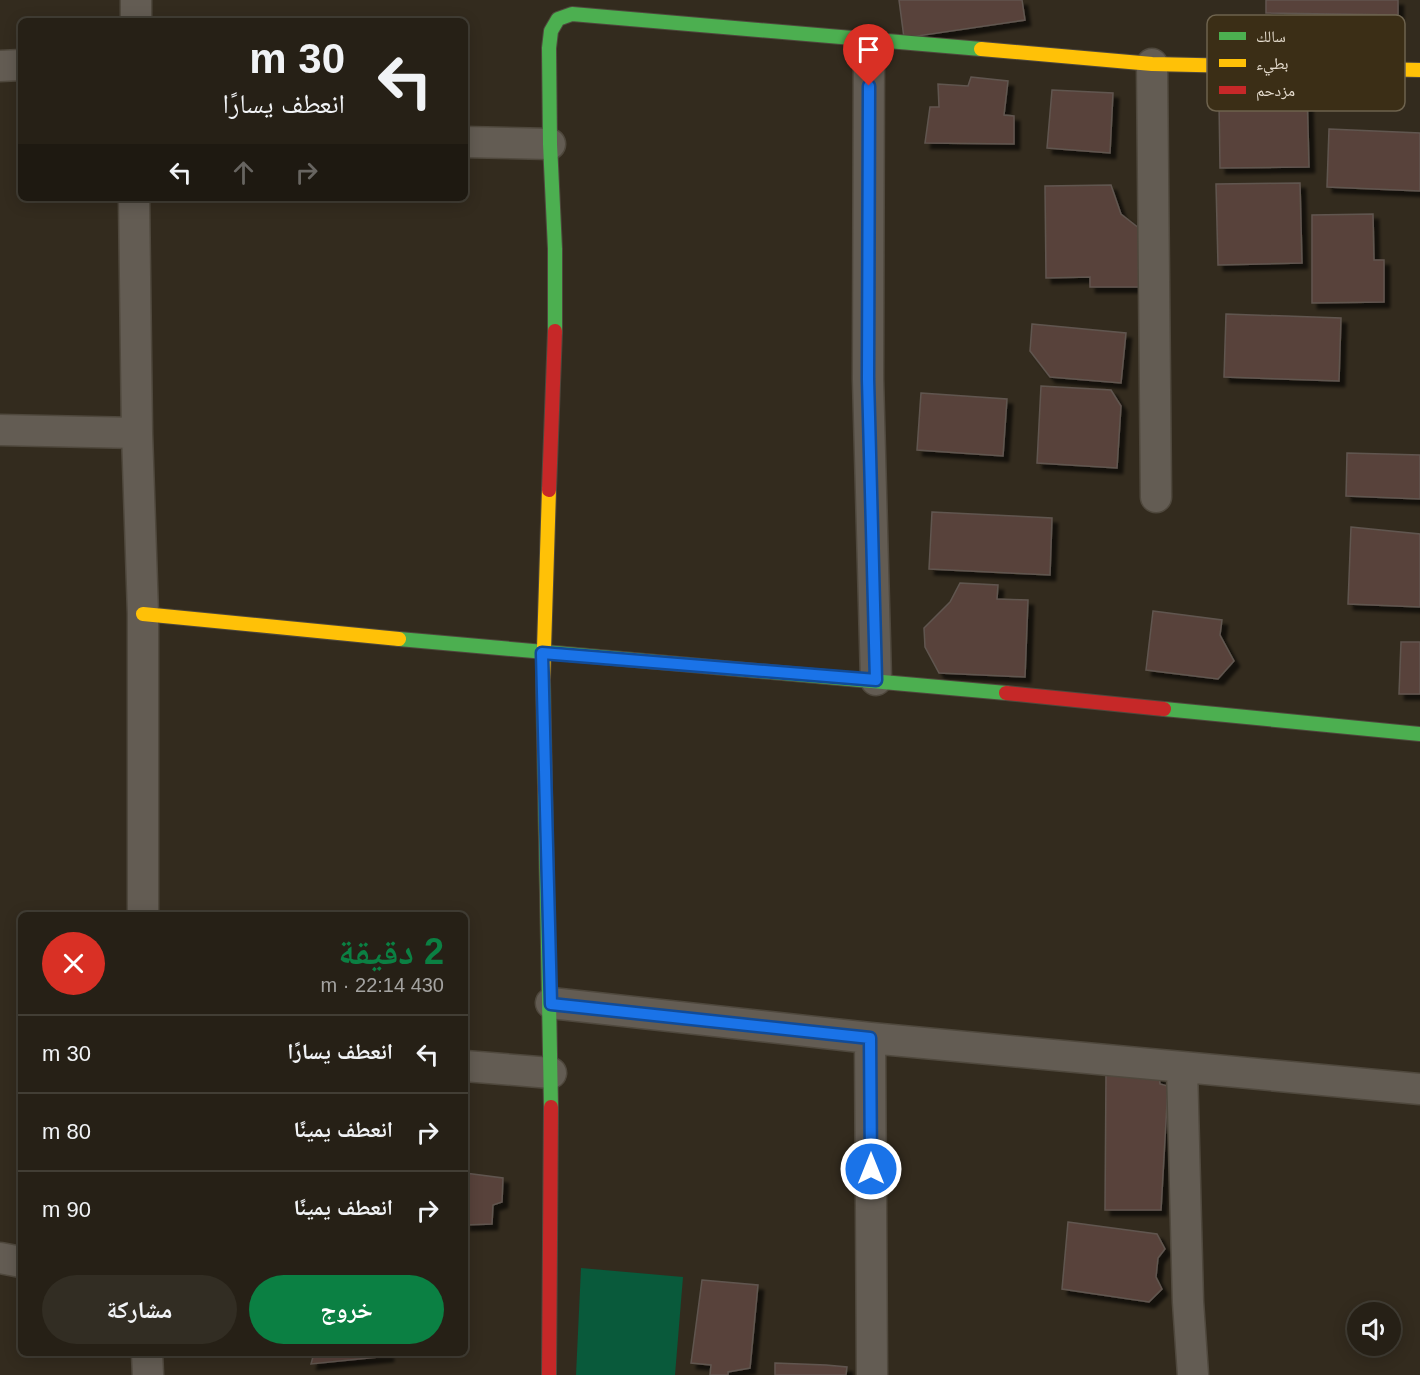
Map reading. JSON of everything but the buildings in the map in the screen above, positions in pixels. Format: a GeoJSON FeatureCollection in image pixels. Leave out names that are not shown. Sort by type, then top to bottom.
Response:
{"type":"FeatureCollection","features":[{"type":"Feature","properties":{"kind":"street"},"geometry":{"type":"LineString","coordinates":[[136,0],[136,18]]}},
{"type":"Feature","properties":{"kind":"street"},"geometry":{"type":"LineString","coordinates":[[549,1375],[551,1004],[542,653],[555,335],[555,249],[550,144],[549,48],[551,31],[558,19],[572,14],[1152,64],[1207,65]]}},
{"type":"Feature","properties":{"kind":"street"},"geometry":{"type":"LineString","coordinates":[[869,41],[868,379],[876,680]]}},
{"type":"Feature","properties":{"kind":"street"},"geometry":{"type":"LineString","coordinates":[[1152,64],[1156,496]]}},
{"type":"Feature","properties":{"kind":"street"},"geometry":{"type":"LineString","coordinates":[[0,66],[18,65]]}},
{"type":"Feature","properties":{"kind":"street"},"geometry":{"type":"LineString","coordinates":[[1405,70],[1420,70]]}},
{"type":"Feature","properties":{"kind":"street"},"geometry":{"type":"LineString","coordinates":[[468,142],[550,144]]}},
{"type":"Feature","properties":{"kind":"street"},"geometry":{"type":"LineString","coordinates":[[134,201],[137,433],[143,614],[143,912]]}},
{"type":"Feature","properties":{"kind":"street"},"geometry":{"type":"LineString","coordinates":[[0,430],[137,433]]}},
{"type":"Feature","properties":{"kind":"street"},"geometry":{"type":"LineString","coordinates":[[143,614],[542,653],[876,680],[1420,734]]}},
{"type":"Feature","properties":{"kind":"street"},"geometry":{"type":"LineString","coordinates":[[551,1004],[870,1038],[1420,1089]]}},
{"type":"Feature","properties":{"kind":"street"},"geometry":{"type":"LineString","coordinates":[[870,1038],[872,1375]]}},
{"type":"Feature","properties":{"kind":"street"},"geometry":{"type":"LineString","coordinates":[[468,1066],[551,1073]]}},
{"type":"Feature","properties":{"kind":"street"},"geometry":{"type":"LineString","coordinates":[[1182,1068],[1192,1375]]}},
{"type":"Feature","properties":{"kind":"street"},"geometry":{"type":"LineString","coordinates":[[0,1258],[18,1261]]}},
{"type":"Feature","properties":{"kind":"street"},"geometry":{"type":"LineString","coordinates":[[147,1356],[148,1375]]}},
{"type":"Feature","properties":{"kind":"green space"},"geometry":{"type":"Polygon","coordinates":[[[581,1268],[683,1277],[675,1375],[576,1375],[581,1268]]]}},
{"type":"Feature","properties":{"kind":"traffic: fast"},"geometry":{"type":"LineString","coordinates":[[555,331],[549,48],[551,31],[558,19],[572,14],[981,49]]}},
{"type":"Feature","properties":{"kind":"traffic: fast"},"geometry":{"type":"LineString","coordinates":[[399,639],[1006,693]]}},
{"type":"Feature","properties":{"kind":"traffic: fast"},"geometry":{"type":"LineString","coordinates":[[543,680],[551,1107]]}},
{"type":"Feature","properties":{"kind":"traffic: fast"},"geometry":{"type":"LineString","coordinates":[[1164,709],[1420,734]]}},
{"type":"Feature","properties":{"kind":"traffic: slow"},"geometry":{"type":"LineString","coordinates":[[981,49],[1152,64],[1207,65]]}},
{"type":"Feature","properties":{"kind":"traffic: slow"},"geometry":{"type":"LineString","coordinates":[[1405,70],[1420,70]]}},
{"type":"Feature","properties":{"kind":"traffic: slow"},"geometry":{"type":"LineString","coordinates":[[543,680],[549,490]]}},
{"type":"Feature","properties":{"kind":"traffic: slow"},"geometry":{"type":"LineString","coordinates":[[143,614],[399,639]]}},
{"type":"Feature","properties":{"kind":"traffic: jam"},"geometry":{"type":"LineString","coordinates":[[549,490],[555,331]]}},
{"type":"Feature","properties":{"kind":"traffic: jam"},"geometry":{"type":"LineString","coordinates":[[1006,693],[1164,709]]}},
{"type":"Feature","properties":{"kind":"traffic: jam"},"geometry":{"type":"LineString","coordinates":[[549,1375],[551,1107]]}},
{"type":"Feature","properties":{"kind":"route"},"geometry":{"type":"LineString","coordinates":[[869,86],[868,379],[876,680],[542,653],[551,1004],[870,1038],[871,1169]]}}]}
